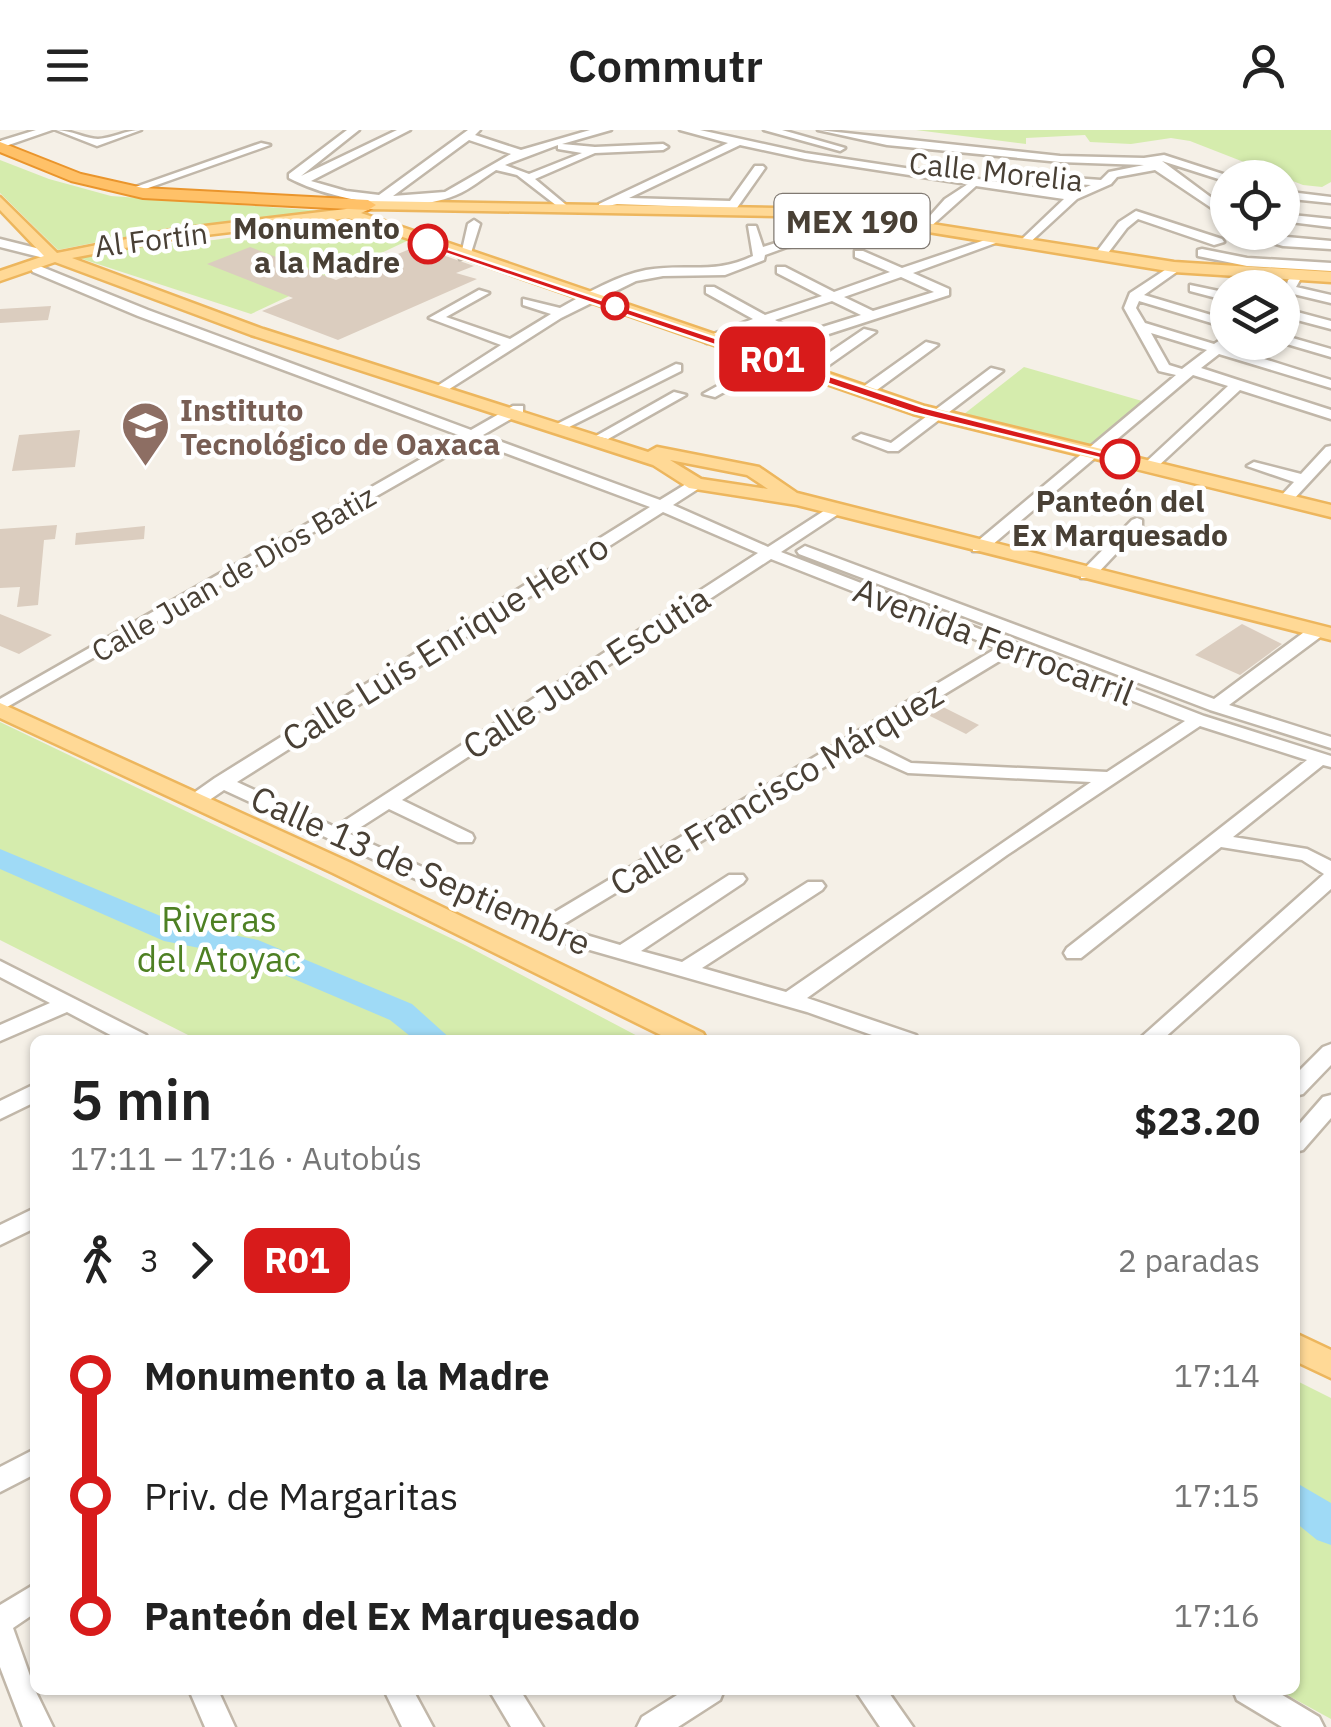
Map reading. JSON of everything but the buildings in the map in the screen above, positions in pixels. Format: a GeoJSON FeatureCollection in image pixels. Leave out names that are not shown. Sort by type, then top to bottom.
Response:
{"type":"FeatureCollection","features":[{"type":"Feature","properties":{"kind":"highway","name":"MEX 190"},"geometry":{"type":"LineString","coordinates":[[0,146],[76,178],[130,191],[361,207]]}},
{"type":"Feature","properties":{"kind":"highway","name":"MEX 190"},"geometry":{"type":"LineString","coordinates":[[0,158],[69,185],[134,198],[361,207]]}},
{"type":"Feature","properties":{"kind":"main road"},"geometry":{"type":"LineString","coordinates":[[0,202],[57,257],[238,321],[257,332],[674,462],[753,471],[797,499]]}},
{"type":"Feature","properties":{"kind":"main road","name":"MEX 190"},"geometry":{"type":"LineString","coordinates":[[361,207],[608,204],[862,214],[1205,270],[1331,279]]}},
{"type":"Feature","properties":{"kind":"main road","name":"MEX 190"},"geometry":{"type":"LineString","coordinates":[[361,207],[835,220],[1210,277]]}},
{"type":"Feature","properties":{"kind":"main road"},"geometry":{"type":"LineString","coordinates":[[361,207],[464,256],[937,416],[1331,511]]}},
{"type":"Feature","properties":{"kind":"main road","name":"Al Fortín"},"geometry":{"type":"LineString","coordinates":[[57,257],[361,207]]}},
{"type":"Feature","properties":{"kind":"main road","name":"MEX 190"},"geometry":{"type":"LineString","coordinates":[[0,280],[32,262],[57,257]]}},
{"type":"Feature","properties":{"kind":"main road","name":"MEX 190"},"geometry":{"type":"LineString","coordinates":[[1300,286],[1331,279]]}},
{"type":"Feature","properties":{"kind":"main road"},"geometry":{"type":"LineString","coordinates":[[514,411],[604,436],[674,462],[696,484],[797,499],[1324,632]]}},
{"type":"Feature","properties":{"kind":"main road"},"geometry":{"type":"LineString","coordinates":[[0,708],[342,868],[684,1035]]}},
{"type":"Feature","properties":{"kind":"main road"},"geometry":{"type":"LineString","coordinates":[[1300,1348],[1331,1364]]}},
{"type":"Feature","properties":{"kind":"street"},"geometry":{"type":"LineString","coordinates":[[0,146],[47,130]]}},
{"type":"Feature","properties":{"kind":"street"},"geometry":{"type":"LineString","coordinates":[[61,130],[97,143],[136,130]]}},
{"type":"Feature","properties":{"kind":"street"},"geometry":{"type":"LineString","coordinates":[[354,130],[293,176],[361,207],[447,196],[521,154],[606,130]]}},
{"type":"Feature","properties":{"kind":"street"},"geometry":{"type":"LineString","coordinates":[[301,180],[405,130]]}},
{"type":"Feature","properties":{"kind":"street"},"geometry":{"type":"LineString","coordinates":[[552,130],[576,138]]}},
{"type":"Feature","properties":{"kind":"street"},"geometry":{"type":"LineString","coordinates":[[684,130],[779,152],[1073,197]]}},
{"type":"Feature","properties":{"kind":"street","name":"Calle Morelia"},"geometry":{"type":"LineString","coordinates":[[769,130],[906,162],[996,175],[1107,182]]}},
{"type":"Feature","properties":{"kind":"street"},"geometry":{"type":"LineString","coordinates":[[823,130],[887,142],[1060,159],[1131,159],[1152,163],[1210,203]]}},
{"type":"Feature","properties":{"kind":"street"},"geometry":{"type":"LineString","coordinates":[[361,207],[470,133],[521,154]]}},
{"type":"Feature","properties":{"kind":"street"},"geometry":{"type":"LineString","coordinates":[[608,204],[738,142]]}},
{"type":"Feature","properties":{"kind":"street"},"geometry":{"type":"LineString","coordinates":[[556,144],[572,152],[663,148]]}},
{"type":"Feature","properties":{"kind":"street"},"geometry":{"type":"LineString","coordinates":[[1060,159],[1064,145]]}},
{"type":"Feature","properties":{"kind":"street"},"geometry":{"type":"LineString","coordinates":[[130,191],[265,146]]}},
{"type":"Feature","properties":{"kind":"street"},"geometry":{"type":"LineString","coordinates":[[527,178],[587,158],[596,148]]}},
{"type":"Feature","properties":{"kind":"street"},"geometry":{"type":"LineString","coordinates":[[1026,242],[1073,197],[1107,182],[1118,172],[1164,158],[1210,173]]}},
{"type":"Feature","properties":{"kind":"street"},"geometry":{"type":"LineString","coordinates":[[495,166],[527,178],[561,206]]}},
{"type":"Feature","properties":{"kind":"street"},"geometry":{"type":"LineString","coordinates":[[732,208],[759,168]]}},
{"type":"Feature","properties":{"kind":"street"},"geometry":{"type":"LineString","coordinates":[[930,223],[971,187]]}},
{"type":"Feature","properties":{"kind":"street"},"geometry":{"type":"LineString","coordinates":[[1300,197],[1331,200]]}},
{"type":"Feature","properties":{"kind":"street"},"geometry":{"type":"LineString","coordinates":[[862,214],[875,200]]}},
{"type":"Feature","properties":{"kind":"street"},"geometry":{"type":"LineString","coordinates":[[1101,254],[1122,224],[1136,215],[1210,239]]}},
{"type":"Feature","properties":{"kind":"street"},"geometry":{"type":"LineString","coordinates":[[1300,219],[1331,223]]}},
{"type":"Feature","properties":{"kind":"street"},"geometry":{"type":"LineString","coordinates":[[464,256],[474,224]]}},
{"type":"Feature","properties":{"kind":"street"},"geometry":{"type":"LineString","coordinates":[[682,285],[709,283],[760,257],[752,228]]}},
{"type":"Feature","properties":{"kind":"street"},"geometry":{"type":"LineString","coordinates":[[758,252],[785,244],[873,234]]}},
{"type":"Feature","properties":{"kind":"street"},"geometry":{"type":"LineString","coordinates":[[707,339],[995,242]]}},
{"type":"Feature","properties":{"kind":"street","name":"Avenida Ferrocarril"},"geometry":{"type":"LineString","coordinates":[[0,243],[32,262],[143,312],[662,506],[769,552],[1198,720],[1327,754]]}},
{"type":"Feature","properties":{"kind":"street"},"geometry":{"type":"LineString","coordinates":[[1300,243],[1331,246]]}},
{"type":"Feature","properties":{"kind":"street"},"geometry":{"type":"LineString","coordinates":[[1210,248],[1202,254],[1247,262],[1331,267]]}},
{"type":"Feature","properties":{"kind":"street"},"geometry":{"type":"LineString","coordinates":[[750,350],[799,339],[945,292],[859,254]]}},
{"type":"Feature","properties":{"kind":"street"},"geometry":{"type":"LineString","coordinates":[[782,270],[868,314]]}},
{"type":"Feature","properties":{"kind":"street"},"geometry":{"type":"LineString","coordinates":[[1172,271],[1134,296],[1130,308],[1164,368],[1186,371],[1331,415]]}},
{"type":"Feature","properties":{"kind":"street"},"geometry":{"type":"LineString","coordinates":[[442,388],[590,298],[637,276],[709,283],[799,339]]}},
{"type":"Feature","properties":{"kind":"street"},"geometry":{"type":"LineString","coordinates":[[1194,288],[1210,292]]}},
{"type":"Feature","properties":{"kind":"street"},"geometry":{"type":"LineString","coordinates":[[1300,291],[1331,299]]}},
{"type":"Feature","properties":{"kind":"street"},"geometry":{"type":"LineString","coordinates":[[482,294],[430,320],[514,345]]}},
{"type":"Feature","properties":{"kind":"street"},"geometry":{"type":"LineString","coordinates":[[1134,296],[1210,319]]}},
{"type":"Feature","properties":{"kind":"street"},"geometry":{"type":"LineString","coordinates":[[143,312],[174,298]]}},
{"type":"Feature","properties":{"kind":"street"},"geometry":{"type":"LineString","coordinates":[[528,302],[564,314]]}},
{"type":"Feature","properties":{"kind":"street"},"geometry":{"type":"LineString","coordinates":[[1300,317],[1331,325]]}},
{"type":"Feature","properties":{"kind":"street"},"geometry":{"type":"LineString","coordinates":[[1140,326],[1210,349]]}},
{"type":"Feature","properties":{"kind":"street"},"geometry":{"type":"LineString","coordinates":[[810,372],[869,332]]}},
{"type":"Feature","properties":{"kind":"street"},"geometry":{"type":"LineString","coordinates":[[1300,344],[1331,353]]}},
{"type":"Feature","properties":{"kind":"street"},"geometry":{"type":"LineString","coordinates":[[865,392],[932,346]]}},
{"type":"Feature","properties":{"kind":"street"},"geometry":{"type":"LineString","coordinates":[[979,548],[1210,353]]}},
{"type":"Feature","properties":{"kind":"street"},"geometry":{"type":"LineString","coordinates":[[710,394],[773,359]]}},
{"type":"Feature","properties":{"kind":"street"},"geometry":{"type":"LineString","coordinates":[[1248,360],[1331,384]]}},
{"type":"Feature","properties":{"kind":"street"},"geometry":{"type":"LineString","coordinates":[[564,424],[676,368]]}},
{"type":"Feature","properties":{"kind":"street"},"geometry":{"type":"LineString","coordinates":[[861,438],[893,448],[996,371]]}},
{"type":"Feature","properties":{"kind":"street"},"geometry":{"type":"LineString","coordinates":[[1151,465],[1236,386]]}},
{"type":"Feature","properties":{"kind":"street"},"geometry":{"type":"LineString","coordinates":[[604,436],[679,395]]}},
{"type":"Feature","properties":{"kind":"street","name":"Calle Juan de Dios Batiz"},"geometry":{"type":"LineString","coordinates":[[0,708],[514,411]]}},
{"type":"Feature","properties":{"kind":"street"},"geometry":{"type":"LineString","coordinates":[[1287,498],[1331,450]]}},
{"type":"Feature","properties":{"kind":"street"},"geometry":{"type":"LineString","coordinates":[[1254,466],[1304,480]]}},
{"type":"Feature","properties":{"kind":"street","name":"Calle Luis Enrique Herro"},"geometry":{"type":"LineString","coordinates":[[194,801],[696,484]]}},
{"type":"Feature","properties":{"kind":"street","name":"Calle Juan Escutia"},"geometry":{"type":"LineString","coordinates":[[336,835],[835,510]]}},
{"type":"Feature","properties":{"kind":"street"},"geometry":{"type":"LineString","coordinates":[[1086,574],[1137,523]]}},
{"type":"Feature","properties":{"kind":"street"},"geometry":{"type":"LineString","coordinates":[[805,550],[1216,706],[1327,754],[1221,842],[1074,954]]}},
{"type":"Feature","properties":{"kind":"street"},"geometry":{"type":"LineString","coordinates":[[1216,706],[1324,632]]}},
{"type":"Feature","properties":{"kind":"street","name":"Calle Francisco Márquez"},"geometry":{"type":"LineString","coordinates":[[541,929],[1012,647]]}},
{"type":"Feature","properties":{"kind":"street"},"geometry":{"type":"LineString","coordinates":[[788,1000],[1000,851],[1198,720]]}},
{"type":"Feature","properties":{"kind":"street"},"geometry":{"type":"LineString","coordinates":[[854,742],[908,768],[1111,778]]}},
{"type":"Feature","properties":{"kind":"street","name":"Calle 13 de Septiembre"},"geometry":{"type":"LineString","coordinates":[[221,782],[541,929],[788,1000],[893,1035]]}},
{"type":"Feature","properties":{"kind":"street"},"geometry":{"type":"LineString","coordinates":[[388,801],[465,838]]}},
{"type":"Feature","properties":{"kind":"street"},"geometry":{"type":"LineString","coordinates":[[1221,842],[1308,855],[1331,870]]}},
{"type":"Feature","properties":{"kind":"street"},"geometry":{"type":"LineString","coordinates":[[1155,1035],[1331,878]]}},
{"type":"Feature","properties":{"kind":"street"},"geometry":{"type":"LineString","coordinates":[[621,954],[736,880]]}},
{"type":"Feature","properties":{"kind":"street"},"geometry":{"type":"LineString","coordinates":[[683,970],[814,886]]}},
{"type":"Feature","properties":{"kind":"street"},"geometry":{"type":"LineString","coordinates":[[0,968],[126,1035]]}},
{"type":"Feature","properties":{"kind":"street"},"geometry":{"type":"LineString","coordinates":[[0,1034],[68,1003]]}},
{"type":"Feature","properties":{"kind":"street"},"geometry":{"type":"LineString","coordinates":[[1300,1083],[1331,1052]]}},
{"type":"Feature","properties":{"kind":"street"},"geometry":{"type":"LineString","coordinates":[[0,1111],[30,1095]]}},
{"type":"Feature","properties":{"kind":"street"},"geometry":{"type":"LineString","coordinates":[[1300,1138],[1331,1103]]}},
{"type":"Feature","properties":{"kind":"street"},"geometry":{"type":"LineString","coordinates":[[0,1236],[30,1220]]}},
{"type":"Feature","properties":{"kind":"street"},"geometry":{"type":"LineString","coordinates":[[0,1481],[30,1463]]}},
{"type":"Feature","properties":{"kind":"street"},"geometry":{"type":"LineString","coordinates":[[0,1620],[30,1600]]}},
{"type":"Feature","properties":{"kind":"street"},"geometry":{"type":"LineString","coordinates":[[0,1631],[10,1680],[38,1727]]}},
{"type":"Feature","properties":{"kind":"street"},"geometry":{"type":"LineString","coordinates":[[205,1695],[220,1727]]}},
{"type":"Feature","properties":{"kind":"street"},"geometry":{"type":"LineString","coordinates":[[401,1695],[418,1727]]}},
{"type":"Feature","properties":{"kind":"street"},"geometry":{"type":"LineString","coordinates":[[507,1695],[528,1727]]}},
{"type":"Feature","properties":{"kind":"street"},"geometry":{"type":"LineString","coordinates":[[652,1727],[702,1695]]}},
{"type":"Feature","properties":{"kind":"street"},"geometry":{"type":"LineString","coordinates":[[874,1695],[898,1727]]}},
{"type":"Feature","properties":{"kind":"street"},"geometry":{"type":"LineString","coordinates":[[1255,1695],[1309,1727]]}},
{"type":"Feature","properties":{"kind":"green space"},"geometry":{"type":"Polygon","coordinates":[[[916,130],[1331,130],[1331,182],[1322,187],[1300,184],[1300,160],[1239,160],[1190,141],[1171,138],[1131,144],[1090,142],[1085,135],[1026,138],[1026,144],[916,130]]]}},
{"type":"Feature","properties":{"kind":"green space","name":"Monumento a la Madre"},"geometry":{"type":"Polygon","coordinates":[[[0,160],[111,196],[337,212],[113,239],[58,250],[0,193],[0,160]]]}},
{"type":"Feature","properties":{"kind":"green space"},"geometry":{"type":"Polygon","coordinates":[[[333,223],[370,226],[409,240],[251,314],[76,257],[130,246],[214,240],[333,223]]]}},
{"type":"Feature","properties":{"kind":"green space"},"geometry":{"type":"Polygon","coordinates":[[[1024,367],[1149,403],[1095,449],[959,418],[1024,367]]]}},
{"type":"Feature","properties":{"kind":"green space","name":"Riveras del Atoyac"},"geometry":{"type":"Polygon","coordinates":[[[0,722],[463,944],[636,1035],[188,1035],[0,940],[0,722]]]}},
{"type":"Feature","properties":{"kind":"green space"},"geometry":{"type":"Polygon","coordinates":[[[1300,1382],[1331,1398],[1331,1719],[1287,1695],[1300,1695],[1300,1382]]]}},
{"type":"Feature","properties":{"kind":"waterway"},"geometry":{"type":"LineString","coordinates":[[0,858],[175,934],[247,947],[401,1012],[430,1035]]}},
{"type":"Feature","properties":{"kind":"waterway"},"geometry":{"type":"LineString","coordinates":[[1300,1503],[1331,1527]]}},
{"type":"Feature","properties":{"kind":"bus line","name":"R01"},"geometry":{"type":"LineString","coordinates":[[428,244],[919,410],[978,428],[1120,459]]}},
{"type":"Feature","properties":{"kind":"place","name":"Monumento a la Madre"},"geometry":{"type":"Point","coordinates":[428,244]}},
{"type":"Feature","properties":{"kind":"place","name":"Panteón del Ex Marquesado"},"geometry":{"type":"Point","coordinates":[1120,459]}},
{"type":"Feature","properties":{"kind":"place","name":"Instituto Tecnológico de Oaxaca"},"geometry":{"type":"Point","coordinates":[145,468]}}]}
